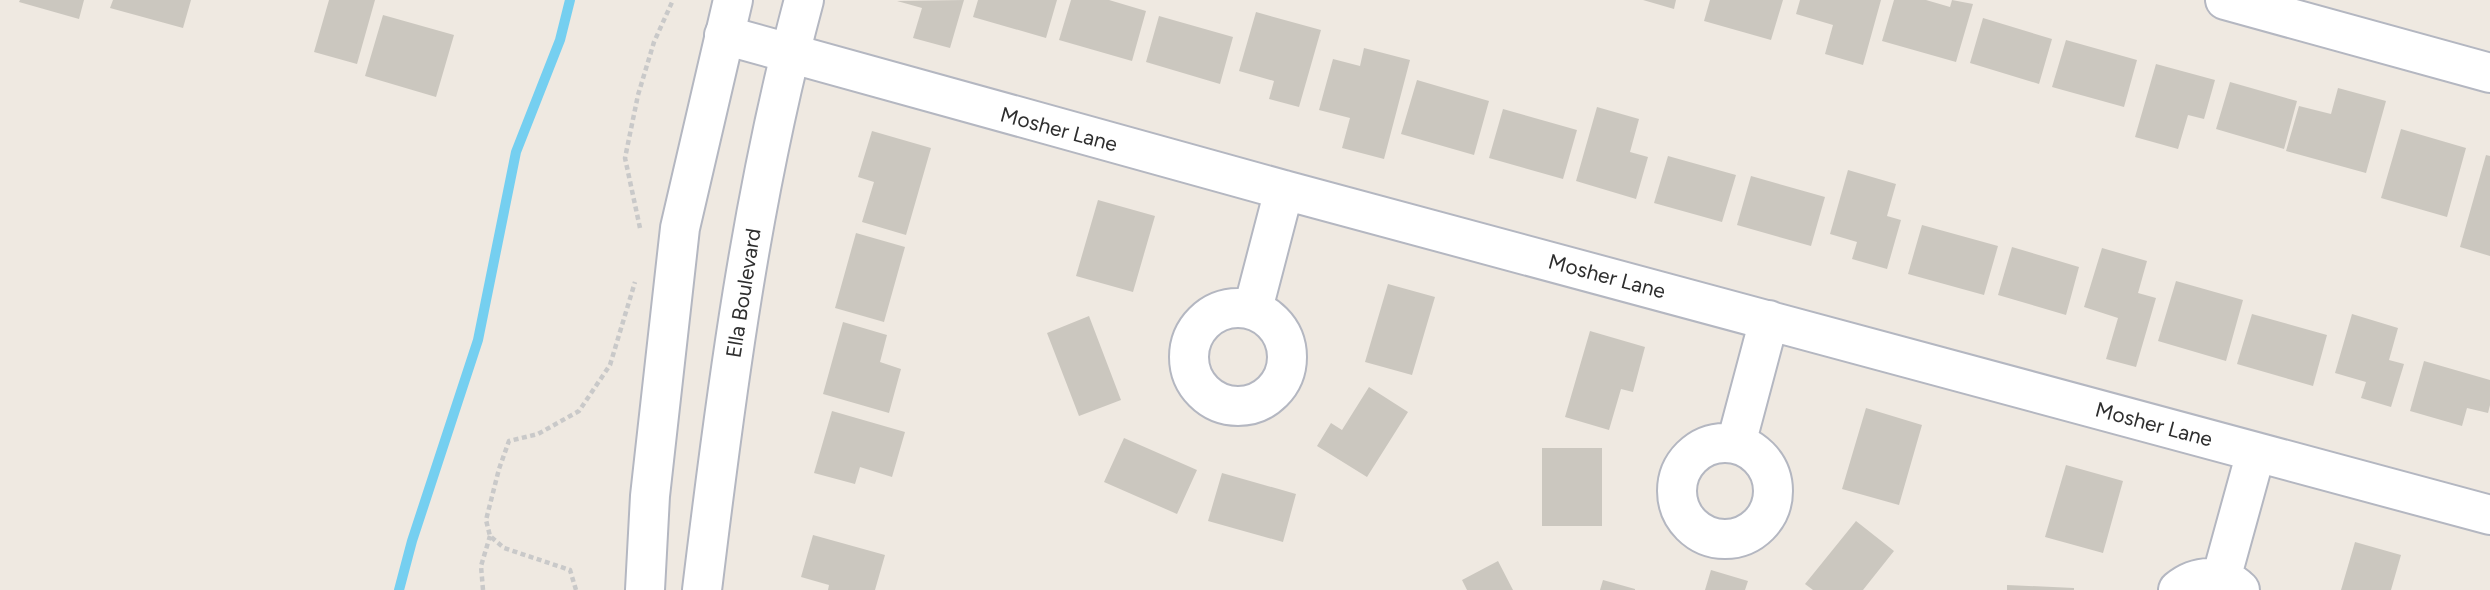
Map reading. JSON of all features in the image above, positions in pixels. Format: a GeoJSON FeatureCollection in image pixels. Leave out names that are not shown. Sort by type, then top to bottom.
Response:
{"type":"FeatureCollection","features":[{"type":"Feature","properties":{"kind":"street","name":"Ella Boulevard"},"geometry":{"type":"LineString","coordinates":[[702,590],[720,439],[750,244],[789,55],[804,0]]}},
{"type":"Feature","properties":{"kind":"street"},"geometry":{"type":"LineString","coordinates":[[2225,0],[2490,73]]}},
{"type":"Feature","properties":{"kind":"street","name":"Mosher Lane"},"geometry":{"type":"LineString","coordinates":[[729,18],[789,55],[2490,515]]}},
{"type":"Feature","properties":{"kind":"street"},"geometry":{"type":"LineString","coordinates":[[645,590],[650,496],[680,228],[729,18]]}},
{"type":"Feature","properties":{"kind":"street"},"geometry":{"type":"LineString","coordinates":[[1253,309],[1284,190]]}},
{"type":"Feature","properties":{"kind":"street"},"geometry":{"type":"LineString","coordinates":[[1736,444],[1769,320]]}},
{"type":"Feature","properties":{"kind":"street"},"geometry":{"type":"LineString","coordinates":[[2178,590],[2186,583],[2203,577],[2231,584],[2256,452]]}},
{"type":"Feature","properties":{"kind":"path"},"geometry":{"type":"LineString","coordinates":[[639,240],[640,227],[625,158],[654,42],[673,0]]}},
{"type":"Feature","properties":{"kind":"path"},"geometry":{"type":"LineString","coordinates":[[576,590],[570,570],[504,548],[491,536],[486,520],[509,442],[538,434],[579,411],[610,365],[636,277]]}},
{"type":"Feature","properties":{"kind":"path"},"geometry":{"type":"LineString","coordinates":[[483,590],[481,566],[491,536]]}},
{"type":"Feature","properties":{"kind":"building"},"geometry":{"type":"Polygon","coordinates":[[[84,0],[79,19],[19,2],[84,0]]]}},
{"type":"Feature","properties":{"kind":"building"},"geometry":{"type":"Polygon","coordinates":[[[113,0],[191,0],[183,28],[110,8],[113,0]]]}},
{"type":"Feature","properties":{"kind":"building"},"geometry":{"type":"Polygon","coordinates":[[[329,0],[375,0],[357,64],[314,52],[329,0]]]}},
{"type":"Feature","properties":{"kind":"building"},"geometry":{"type":"Polygon","coordinates":[[[964,0],[950,48],[913,38],[922,8],[897,1],[964,0]]]}},
{"type":"Feature","properties":{"kind":"building"},"geometry":{"type":"Polygon","coordinates":[[[978,0],[1057,0],[1046,38],[973,17],[978,0]]]}},
{"type":"Feature","properties":{"kind":"building"},"geometry":{"type":"Polygon","coordinates":[[[1071,0],[1109,0],[1146,11],[1132,61],[1059,40],[1071,0]]]}},
{"type":"Feature","properties":{"kind":"building"},"geometry":{"type":"Polygon","coordinates":[[[1643,0],[1676,0],[1674,9],[1643,0]]]}},
{"type":"Feature","properties":{"kind":"building"},"geometry":{"type":"Polygon","coordinates":[[[1710,0],[1783,0],[1771,40],[1704,21],[1710,0]]]}},
{"type":"Feature","properties":{"kind":"building"},"geometry":{"type":"Polygon","coordinates":[[[1800,0],[1881,0],[1863,65],[1825,54],[1833,25],[1796,14],[1800,0]]]}},
{"type":"Feature","properties":{"kind":"building"},"geometry":{"type":"Polygon","coordinates":[[[1894,0],[1926,0],[1950,7],[1952,0],[1973,4],[1956,62],[1882,41],[1894,0]]]}},
{"type":"Feature","properties":{"kind":"building"},"geometry":{"type":"Polygon","coordinates":[[[1256,12],[1321,30],[1299,107],[1269,99],[1274,81],[1239,71],[1256,12]]]}},
{"type":"Feature","properties":{"kind":"building"},"geometry":{"type":"Polygon","coordinates":[[[383,15],[454,35],[436,97],[365,76],[383,15]]]}},
{"type":"Feature","properties":{"kind":"building"},"geometry":{"type":"Polygon","coordinates":[[[1159,16],[1233,37],[1220,84],[1146,62],[1159,16]]]}},
{"type":"Feature","properties":{"kind":"building"},"geometry":{"type":"Polygon","coordinates":[[[1983,18],[2052,39],[2039,84],[1970,63],[1983,18]]]}},
{"type":"Feature","properties":{"kind":"building"},"geometry":{"type":"Polygon","coordinates":[[[2066,40],[2137,60],[2124,107],[2052,87],[2066,40]]]}},
{"type":"Feature","properties":{"kind":"building"},"geometry":{"type":"Polygon","coordinates":[[[1364,48],[1410,60],[1384,159],[1342,148],[1350,118],[1319,110],[1333,59],[1360,66],[1364,48]]]}},
{"type":"Feature","properties":{"kind":"building"},"geometry":{"type":"Polygon","coordinates":[[[2156,64],[2215,80],[2204,119],[2188,115],[2178,149],[2135,137],[2156,64]]]}},
{"type":"Feature","properties":{"kind":"building"},"geometry":{"type":"Polygon","coordinates":[[[1417,80],[1489,101],[1474,155],[1401,134],[1417,80]]]}},
{"type":"Feature","properties":{"kind":"building"},"geometry":{"type":"Polygon","coordinates":[[[2230,82],[2297,101],[2284,149],[2216,129],[2230,82]]]}},
{"type":"Feature","properties":{"kind":"building"},"geometry":{"type":"Polygon","coordinates":[[[2338,88],[2386,101],[2366,173],[2286,151],[2299,106],[2331,114],[2338,88]]]}},
{"type":"Feature","properties":{"kind":"building"},"geometry":{"type":"Polygon","coordinates":[[[1597,107],[1639,119],[1630,152],[1648,157],[1636,199],[1576,181],[1597,107]]]}},
{"type":"Feature","properties":{"kind":"building"},"geometry":{"type":"Polygon","coordinates":[[[1503,109],[1577,130],[1563,179],[1489,158],[1503,109]]]}},
{"type":"Feature","properties":{"kind":"building"},"geometry":{"type":"Polygon","coordinates":[[[2401,129],[2466,148],[2447,217],[2381,198],[2401,129]]]}},
{"type":"Feature","properties":{"kind":"building"},"geometry":{"type":"Polygon","coordinates":[[[872,131],[931,148],[906,235],[862,222],[874,182],[858,177],[872,131]]]}},
{"type":"Feature","properties":{"kind":"building"},"geometry":{"type":"Polygon","coordinates":[[[2486,155],[2490,156],[2490,256],[2460,247],[2486,155]]]}},
{"type":"Feature","properties":{"kind":"building"},"geometry":{"type":"Polygon","coordinates":[[[1668,156],[1736,175],[1722,222],[1654,203],[1668,156]]]}},
{"type":"Feature","properties":{"kind":"building"},"geometry":{"type":"Polygon","coordinates":[[[1848,170],[1896,184],[1887,216],[1901,220],[1887,269],[1852,259],[1857,242],[1830,234],[1848,170]]]}},
{"type":"Feature","properties":{"kind":"building"},"geometry":{"type":"Polygon","coordinates":[[[1751,176],[1825,197],[1811,246],[1737,225],[1751,176]]]}},
{"type":"Feature","properties":{"kind":"building"},"geometry":{"type":"Polygon","coordinates":[[[1098,200],[1155,216],[1133,292],[1076,276],[1098,200]]]}},
{"type":"Feature","properties":{"kind":"building"},"geometry":{"type":"Polygon","coordinates":[[[1922,225],[1998,246],[1984,295],[1908,274],[1922,225]]]}},
{"type":"Feature","properties":{"kind":"building"},"geometry":{"type":"Polygon","coordinates":[[[856,233],[905,247],[884,322],[835,308],[856,233]]]}},
{"type":"Feature","properties":{"kind":"building"},"geometry":{"type":"Polygon","coordinates":[[[2012,247],[2079,267],[2066,315],[1998,295],[2012,247]]]}},
{"type":"Feature","properties":{"kind":"building"},"geometry":{"type":"Polygon","coordinates":[[[2102,248],[2147,261],[2138,293],[2156,298],[2136,367],[2106,359],[2118,318],[2084,307],[2102,248]]]}},
{"type":"Feature","properties":{"kind":"building"},"geometry":{"type":"Polygon","coordinates":[[[2176,281],[2243,300],[2226,361],[2158,341],[2176,281]]]}},
{"type":"Feature","properties":{"kind":"building"},"geometry":{"type":"Polygon","coordinates":[[[1388,284],[1435,297],[1412,375],[1365,362],[1388,284]]]}},
{"type":"Feature","properties":{"kind":"building"},"geometry":{"type":"Polygon","coordinates":[[[2252,314],[2327,335],[2313,386],[2237,364],[2252,314]]]}},
{"type":"Feature","properties":{"kind":"building"},"geometry":{"type":"Polygon","coordinates":[[[2352,314],[2398,328],[2389,360],[2404,364],[2391,407],[2361,398],[2366,382],[2335,373],[2352,314]]]}},
{"type":"Feature","properties":{"kind":"building"},"geometry":{"type":"Polygon","coordinates":[[[1089,316],[1121,400],[1079,416],[1047,333],[1089,316]]]}},
{"type":"Feature","properties":{"kind":"building"},"geometry":{"type":"Polygon","coordinates":[[[843,322],[887,335],[880,362],[901,369],[889,413],[823,394],[843,322]]]}},
{"type":"Feature","properties":{"kind":"building"},"geometry":{"type":"Polygon","coordinates":[[[1590,331],[1645,347],[1633,392],[1621,389],[1609,430],[1565,417],[1590,331]]]}},
{"type":"Feature","properties":{"kind":"building"},"geometry":{"type":"Polygon","coordinates":[[[2424,361],[2490,380],[2488,413],[2467,408],[2462,426],[2410,411],[2424,361]]]}},
{"type":"Feature","properties":{"kind":"building"},"geometry":{"type":"Polygon","coordinates":[[[1369,387],[1408,412],[1367,477],[1317,446],[1331,423],[1342,430],[1369,387]]]}},
{"type":"Feature","properties":{"kind":"building"},"geometry":{"type":"Polygon","coordinates":[[[1866,408],[1922,425],[1899,505],[1842,489],[1866,408]]]}},
{"type":"Feature","properties":{"kind":"building"},"geometry":{"type":"Polygon","coordinates":[[[832,411],[905,432],[892,477],[860,467],[855,484],[814,473],[832,411]]]}},
{"type":"Feature","properties":{"kind":"building"},"geometry":{"type":"Polygon","coordinates":[[[1124,438],[1197,470],[1177,514],[1104,482],[1124,438]]]}},
{"type":"Feature","properties":{"kind":"building"},"geometry":{"type":"Polygon","coordinates":[[[1542,448],[1602,448],[1602,526],[1542,526],[1542,448]]]}},
{"type":"Feature","properties":{"kind":"building"},"geometry":{"type":"Polygon","coordinates":[[[2066,465],[2123,481],[2103,553],[2045,537],[2066,465]]]}},
{"type":"Feature","properties":{"kind":"building"},"geometry":{"type":"Polygon","coordinates":[[[1222,473],[1296,494],[1283,542],[1208,521],[1222,473]]]}},
{"type":"Feature","properties":{"kind":"building"},"geometry":{"type":"Polygon","coordinates":[[[1856,521],[1894,551],[1863,590],[1813,590],[1805,584],[1856,521]]]}},
{"type":"Feature","properties":{"kind":"building"},"geometry":{"type":"Polygon","coordinates":[[[813,535],[885,555],[875,590],[828,590],[829,585],[801,577],[813,535]]]}},
{"type":"Feature","properties":{"kind":"building"},"geometry":{"type":"Polygon","coordinates":[[[2355,542],[2401,555],[2391,590],[2341,590],[2355,542]]]}},
{"type":"Feature","properties":{"kind":"building"},"geometry":{"type":"Polygon","coordinates":[[[1498,561],[1513,590],[1467,590],[1462,580],[1498,561]]]}},
{"type":"Feature","properties":{"kind":"building"},"geometry":{"type":"Polygon","coordinates":[[[1711,570],[1748,581],[1745,590],[1705,590],[1711,570]]]}},
{"type":"Feature","properties":{"kind":"building"},"geometry":{"type":"Polygon","coordinates":[[[1603,580],[1635,589],[1635,590],[1600,590],[1603,580]]]}},
{"type":"Feature","properties":{"kind":"building"},"geometry":{"type":"Polygon","coordinates":[[[2007,585],[2074,588],[2074,590],[2007,590],[2007,585]]]}},
{"type":"Feature","properties":{"kind":"waterway"},"geometry":{"type":"LineString","coordinates":[[399,590],[412,541],[478,340],[516,152],[560,40],[570,0]]}}]}
